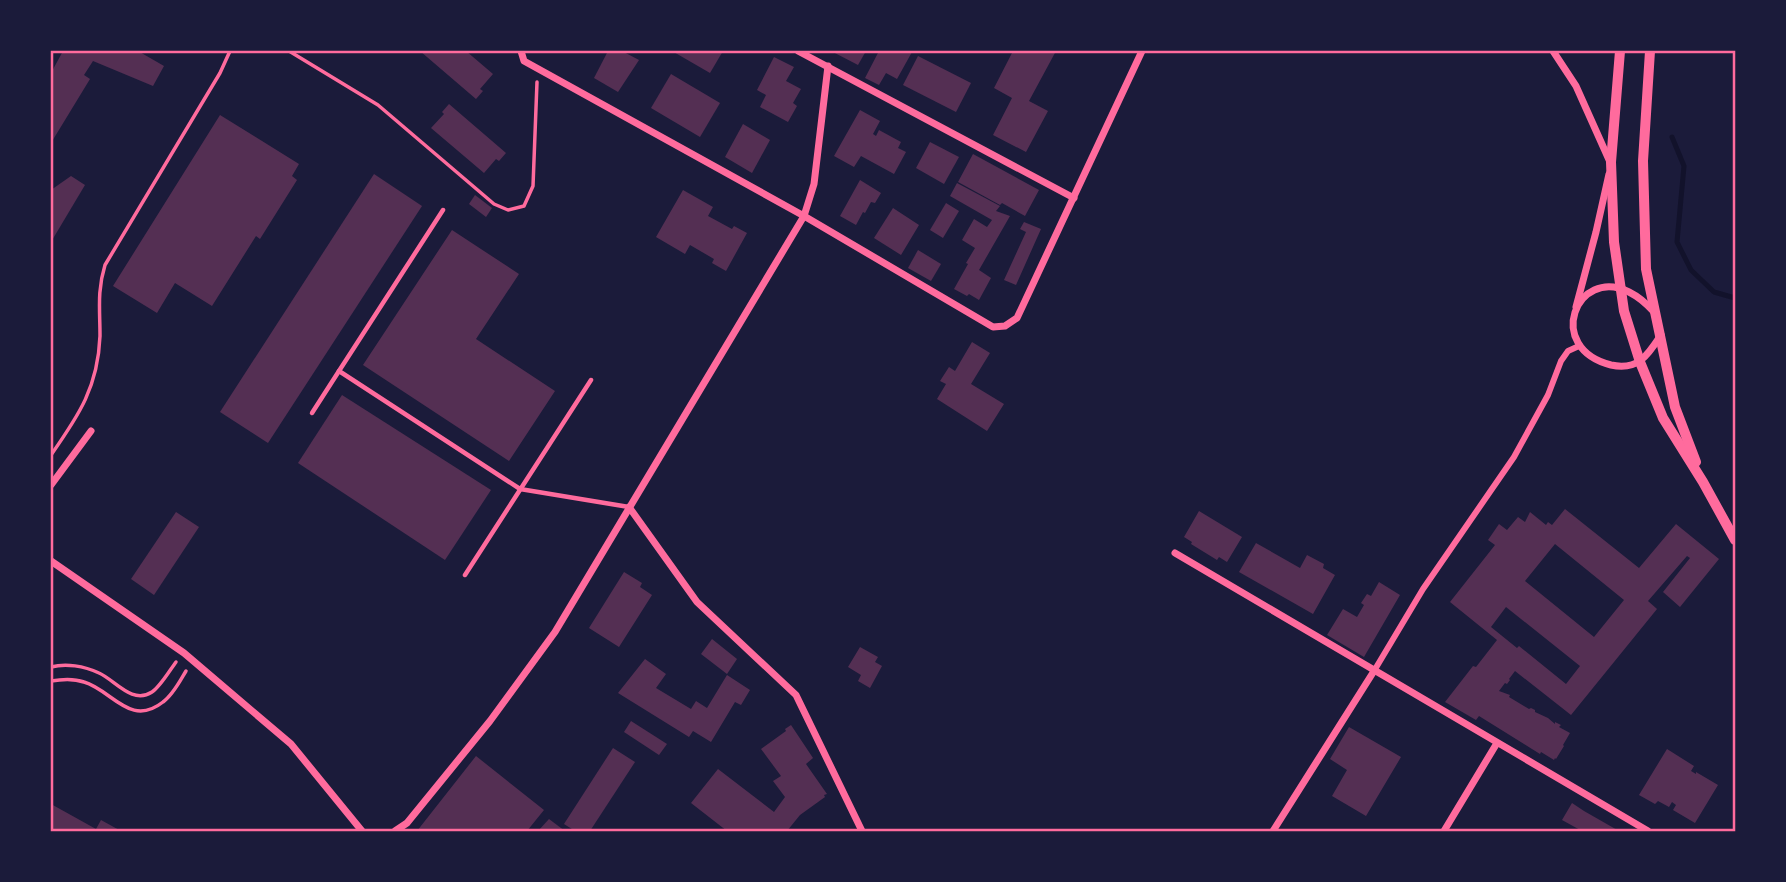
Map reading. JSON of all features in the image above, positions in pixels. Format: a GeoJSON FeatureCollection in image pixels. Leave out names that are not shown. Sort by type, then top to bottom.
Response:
{"type":"FeatureCollection","features":[{"type":"Feature","properties":{"kind":"street"},"geometry":{"type":"LineString","coordinates":[[521,51],[524,61],[537,69],[804,216],[993,327],[1005,326],[1017,318],[1142,51]]}},
{"type":"Feature","properties":{"kind":"street"},"geometry":{"type":"LineString","coordinates":[[798,51],[1074,198]]}},
{"type":"Feature","properties":{"kind":"street"},"geometry":{"type":"LineString","coordinates":[[1553,51],[1576,86],[1611,162],[1573,320],[1574,334],[1579,346],[1588,356],[1615,366],[1640,362],[1661,335]]}},
{"type":"Feature","properties":{"kind":"street"},"geometry":{"type":"LineString","coordinates":[[1619,51],[1611,162],[1614,242],[1624,311],[1640,362],[1663,418],[1735,540]]}},
{"type":"Feature","properties":{"kind":"street"},"geometry":{"type":"LineString","coordinates":[[1650,51],[1643,161],[1646,269],[1675,407],[1703,482]]}},
{"type":"Feature","properties":{"kind":"street"},"geometry":{"type":"LineString","coordinates":[[395,831],[407,823],[490,721],[555,632],[804,216],[814,184],[828,66]]}},
{"type":"Feature","properties":{"kind":"street"},"geometry":{"type":"LineString","coordinates":[[1576,307],[1586,295],[1610,287],[1621,288],[1641,299],[1655,312]]}},
{"type":"Feature","properties":{"kind":"street"},"geometry":{"type":"LineString","coordinates":[[1273,831],[1423,589],[1514,457],[1548,395],[1561,362],[1568,351],[1579,346]]}},
{"type":"Feature","properties":{"kind":"street"},"geometry":{"type":"LineString","coordinates":[[51,485],[90,431]]}},
{"type":"Feature","properties":{"kind":"street"},"geometry":{"type":"LineString","coordinates":[[629,507],[697,602],[796,695],[862,831]]}},
{"type":"Feature","properties":{"kind":"street"},"geometry":{"type":"LineString","coordinates":[[1175,553],[1648,831]]}},
{"type":"Feature","properties":{"kind":"street"},"geometry":{"type":"LineString","coordinates":[[51,561],[184,653],[291,744],[362,831]]}},
{"type":"Feature","properties":{"kind":"street"},"geometry":{"type":"LineString","coordinates":[[1444,831],[1497,743]]}},
{"type":"Feature","properties":{"kind":"lane"},"geometry":{"type":"LineString","coordinates":[[312,413],[443,210]]}},
{"type":"Feature","properties":{"kind":"lane"},"geometry":{"type":"LineString","coordinates":[[339,371],[520,488],[629,507]]}},
{"type":"Feature","properties":{"kind":"lane"},"geometry":{"type":"LineString","coordinates":[[465,575],[591,380]]}},
{"type":"Feature","properties":{"kind":"path"},"geometry":{"type":"LineString","coordinates":[[51,455],[86,402],[95,373],[100,337],[100,281],[105,265],[220,73],[230,51]]}},
{"type":"Feature","properties":{"kind":"path"},"geometry":{"type":"LineString","coordinates":[[289,51],[378,105],[494,204],[508,210],[524,206],[533,186],[537,69]]}},
{"type":"Feature","properties":{"kind":"path"},"geometry":{"type":"LineString","coordinates":[[51,667],[68,665],[86,668],[102,674],[124,691],[142,696],[153,692],[184,653]]}},
{"type":"Feature","properties":{"kind":"path"},"geometry":{"type":"LineString","coordinates":[[51,681],[72,679],[86,682],[123,706],[142,711],[164,702],[195,662]]}},
{"type":"Feature","properties":{"kind":"building"},"geometry":{"type":"Polygon","coordinates":[[[63,51],[138,51],[164,66],[153,86],[93,61],[84,75],[90,79],[51,143],[51,73],[63,51]]]}},
{"type":"Feature","properties":{"kind":"building"},"geometry":{"type":"Polygon","coordinates":[[[420,51],[466,51],[493,74],[480,89],[483,91],[476,99],[420,51]]]}},
{"type":"Feature","properties":{"kind":"building"},"geometry":{"type":"Polygon","coordinates":[[[608,51],[622,51],[639,60],[618,92],[594,78],[608,51]]]}},
{"type":"Feature","properties":{"kind":"building"},"geometry":{"type":"Polygon","coordinates":[[[672,51],[723,51],[710,73],[672,51]]]}},
{"type":"Feature","properties":{"kind":"building"},"geometry":{"type":"Polygon","coordinates":[[[831,51],[866,51],[858,65],[831,51]]]}},
{"type":"Feature","properties":{"kind":"building"},"geometry":{"type":"Polygon","coordinates":[[[879,51],[912,52],[897,79],[886,73],[879,85],[865,78],[879,51]]]}},
{"type":"Feature","properties":{"kind":"building"},"geometry":{"type":"Polygon","coordinates":[[[1013,51],[1056,51],[1029,101],[1048,111],[1026,152],[993,135],[1012,98],[994,88],[1013,51]]]}},
{"type":"Feature","properties":{"kind":"building"},"geometry":{"type":"Polygon","coordinates":[[[918,56],[971,83],[956,112],[903,85],[918,56]]]}},
{"type":"Feature","properties":{"kind":"building"},"geometry":{"type":"Polygon","coordinates":[[[774,57],[794,67],[786,81],[801,89],[793,103],[797,106],[788,122],[760,107],[766,95],[757,90],[774,57]]]}},
{"type":"Feature","properties":{"kind":"building"},"geometry":{"type":"Polygon","coordinates":[[[671,74],[720,103],[700,137],[651,108],[671,74]]]}},
{"type":"Feature","properties":{"kind":"building"},"geometry":{"type":"Polygon","coordinates":[[[449,104],[506,153],[499,161],[496,159],[484,173],[431,128],[449,104]]]}},
{"type":"Feature","properties":{"kind":"building"},"geometry":{"type":"Polygon","coordinates":[[[860,110],[880,121],[873,134],[876,136],[879,130],[901,142],[898,148],[906,152],[894,174],[861,156],[854,167],[834,156],[860,110]]]}},
{"type":"Feature","properties":{"kind":"building"},"geometry":{"type":"Polygon","coordinates":[[[220,115],[299,164],[292,176],[297,180],[260,239],[256,236],[212,306],[175,283],[157,313],[113,286],[220,115]]]}},
{"type":"Feature","properties":{"kind":"building"},"geometry":{"type":"Polygon","coordinates":[[[743,124],[770,140],[752,173],[725,157],[743,124]]]}},
{"type":"Feature","properties":{"kind":"building"},"geometry":{"type":"Polygon","coordinates":[[[930,142],[959,157],[944,184],[916,168],[930,142]]]}},
{"type":"Feature","properties":{"kind":"building"},"geometry":{"type":"Polygon","coordinates":[[[973,154],[1039,190],[1025,216],[958,182],[973,154]]]}},
{"type":"Feature","properties":{"kind":"building"},"geometry":{"type":"Polygon","coordinates":[[[374,174],[422,206],[268,443],[220,412],[374,174]]]}},
{"type":"Feature","properties":{"kind":"building"},"geometry":{"type":"Polygon","coordinates":[[[71,176],[85,185],[51,242],[51,190],[71,176]]]}},
{"type":"Feature","properties":{"kind":"building"},"geometry":{"type":"Polygon","coordinates":[[[860,180],[881,193],[875,203],[871,202],[865,213],[863,212],[856,225],[840,216],[860,180]]]}},
{"type":"Feature","properties":{"kind":"building"},"geometry":{"type":"Polygon","coordinates":[[[957,183],[1000,206],[996,211],[1010,216],[979,270],[991,278],[979,300],[954,289],[975,248],[962,240],[974,219],[987,227],[992,220],[950,196],[957,183]]]}},
{"type":"Feature","properties":{"kind":"building"},"geometry":{"type":"Polygon","coordinates":[[[683,190],[713,207],[708,216],[732,229],[734,226],[747,233],[726,271],[712,263],[714,259],[690,245],[685,254],[656,237],[683,190]]]}},
{"type":"Feature","properties":{"kind":"building"},"geometry":{"type":"Polygon","coordinates":[[[475,195],[492,208],[486,217],[469,204],[475,195]]]}},
{"type":"Feature","properties":{"kind":"building"},"geometry":{"type":"Polygon","coordinates":[[[946,203],[959,211],[943,238],[930,230],[946,203]]]}},
{"type":"Feature","properties":{"kind":"building"},"geometry":{"type":"Polygon","coordinates":[[[893,208],[919,225],[901,255],[874,238],[893,208]]]}},
{"type":"Feature","properties":{"kind":"building"},"geometry":{"type":"Polygon","coordinates":[[[1024,222],[1041,229],[1016,285],[1004,280],[1026,232],[1020,229],[1024,222]]]}},
{"type":"Feature","properties":{"kind":"building"},"geometry":{"type":"Polygon","coordinates":[[[452,230],[519,274],[476,339],[555,391],[509,461],[363,365],[452,230]]]}},
{"type":"Feature","properties":{"kind":"building"},"geometry":{"type":"Polygon","coordinates":[[[918,250],[941,264],[931,281],[908,268],[918,250]]]}},
{"type":"Feature","properties":{"kind":"building"},"geometry":{"type":"Polygon","coordinates":[[[972,342],[990,353],[971,384],[1004,404],[987,431],[937,399],[946,384],[940,381],[949,367],[955,371],[972,342]]]}},
{"type":"Feature","properties":{"kind":"building"},"geometry":{"type":"Polygon","coordinates":[[[342,395],[491,490],[445,560],[298,463],[342,395]]]}},
{"type":"Feature","properties":{"kind":"building"},"geometry":{"type":"Polygon","coordinates":[[[1565,509],[1639,568],[1676,524],[1719,559],[1680,607],[1663,592],[1690,558],[1687,556],[1648,601],[1657,609],[1571,715],[1515,671],[1507,684],[1505,683],[1499,691],[1561,725],[1559,727],[1570,733],[1554,760],[1479,716],[1476,720],[1445,702],[1497,640],[1450,602],[1495,545],[1488,540],[1499,524],[1507,530],[1518,517],[1525,522],[1530,512],[1546,525],[1548,522],[1552,525],[1565,509]],[[1555,544],[1525,581],[1594,637],[1624,600],[1555,544]],[[1506,607],[1491,627],[1566,684],[1580,666],[1506,607]]]}},
{"type":"Feature","properties":{"kind":"building"},"geometry":{"type":"Polygon","coordinates":[[[1199,511],[1242,537],[1227,562],[1219,557],[1217,560],[1184,537],[1199,511]]]}},
{"type":"Feature","properties":{"kind":"building"},"geometry":{"type":"Polygon","coordinates":[[[176,512],[199,527],[154,595],[131,579],[176,512]]]}},
{"type":"Feature","properties":{"kind":"building"},"geometry":{"type":"Polygon","coordinates":[[[1256,543],[1300,568],[1307,555],[1324,564],[1323,568],[1335,575],[1313,614],[1239,572],[1256,543]]]}},
{"type":"Feature","properties":{"kind":"building"},"geometry":{"type":"Polygon","coordinates":[[[624,572],[642,583],[640,587],[652,595],[619,647],[589,628],[624,572]]]}},
{"type":"Feature","properties":{"kind":"building"},"geometry":{"type":"Polygon","coordinates":[[[1379,582],[1400,595],[1364,657],[1327,635],[1343,609],[1357,617],[1364,605],[1361,603],[1367,594],[1371,596],[1379,582]]]}},
{"type":"Feature","properties":{"kind":"building"},"geometry":{"type":"Polygon","coordinates":[[[712,639],[737,659],[727,674],[701,654],[712,639]]]}},
{"type":"Feature","properties":{"kind":"building"},"geometry":{"type":"Polygon","coordinates":[[[860,647],[878,657],[875,662],[882,666],[870,688],[858,681],[861,675],[848,667],[860,647]]]}},
{"type":"Feature","properties":{"kind":"building"},"geometry":{"type":"Polygon","coordinates":[[[645,659],[666,674],[656,688],[691,709],[696,701],[707,708],[727,675],[750,690],[741,705],[735,702],[711,742],[693,731],[689,737],[618,693],[645,659]]]}},
{"type":"Feature","properties":{"kind":"building"},"geometry":{"type":"Polygon","coordinates":[[[631,721],[667,744],[659,755],[624,732],[631,721]]]}},
{"type":"Feature","properties":{"kind":"building"},"geometry":{"type":"Polygon","coordinates":[[[791,725],[813,758],[806,764],[827,794],[800,815],[787,831],[727,831],[691,803],[718,769],[774,812],[785,797],[773,781],[781,776],[761,749],[791,725]]]}},
{"type":"Feature","properties":{"kind":"building"},"geometry":{"type":"Polygon","coordinates":[[[1349,727],[1401,757],[1366,816],[1332,796],[1347,770],[1330,759],[1349,727]]]}},
{"type":"Feature","properties":{"kind":"building"},"geometry":{"type":"Polygon","coordinates":[[[613,748],[635,762],[590,831],[575,831],[564,824],[613,748]]]}},
{"type":"Feature","properties":{"kind":"building"},"geometry":{"type":"Polygon","coordinates":[[[1667,749],[1694,766],[1691,771],[1718,785],[1695,823],[1673,810],[1676,805],[1672,802],[1669,807],[1658,801],[1655,804],[1639,795],[1667,749]]]}},
{"type":"Feature","properties":{"kind":"building"},"geometry":{"type":"Polygon","coordinates":[[[476,756],[544,810],[527,831],[417,831],[476,756]]]}},
{"type":"Feature","properties":{"kind":"building"},"geometry":{"type":"Polygon","coordinates":[[[1572,803],[1619,831],[1582,831],[1562,820],[1572,803]]]}},
{"type":"Feature","properties":{"kind":"building"},"geometry":{"type":"Polygon","coordinates":[[[51,804],[96,829],[101,820],[121,831],[51,831],[51,804]]]}},
{"type":"Feature","properties":{"kind":"building"},"geometry":{"type":"Polygon","coordinates":[[[549,819],[565,831],[538,831],[549,819]]]}},
{"type":"Feature","properties":{"kind":"waterway"},"geometry":{"type":"LineString","coordinates":[[1672,137],[1684,166],[1677,242],[1691,270],[1714,292],[1735,298]]}}]}
